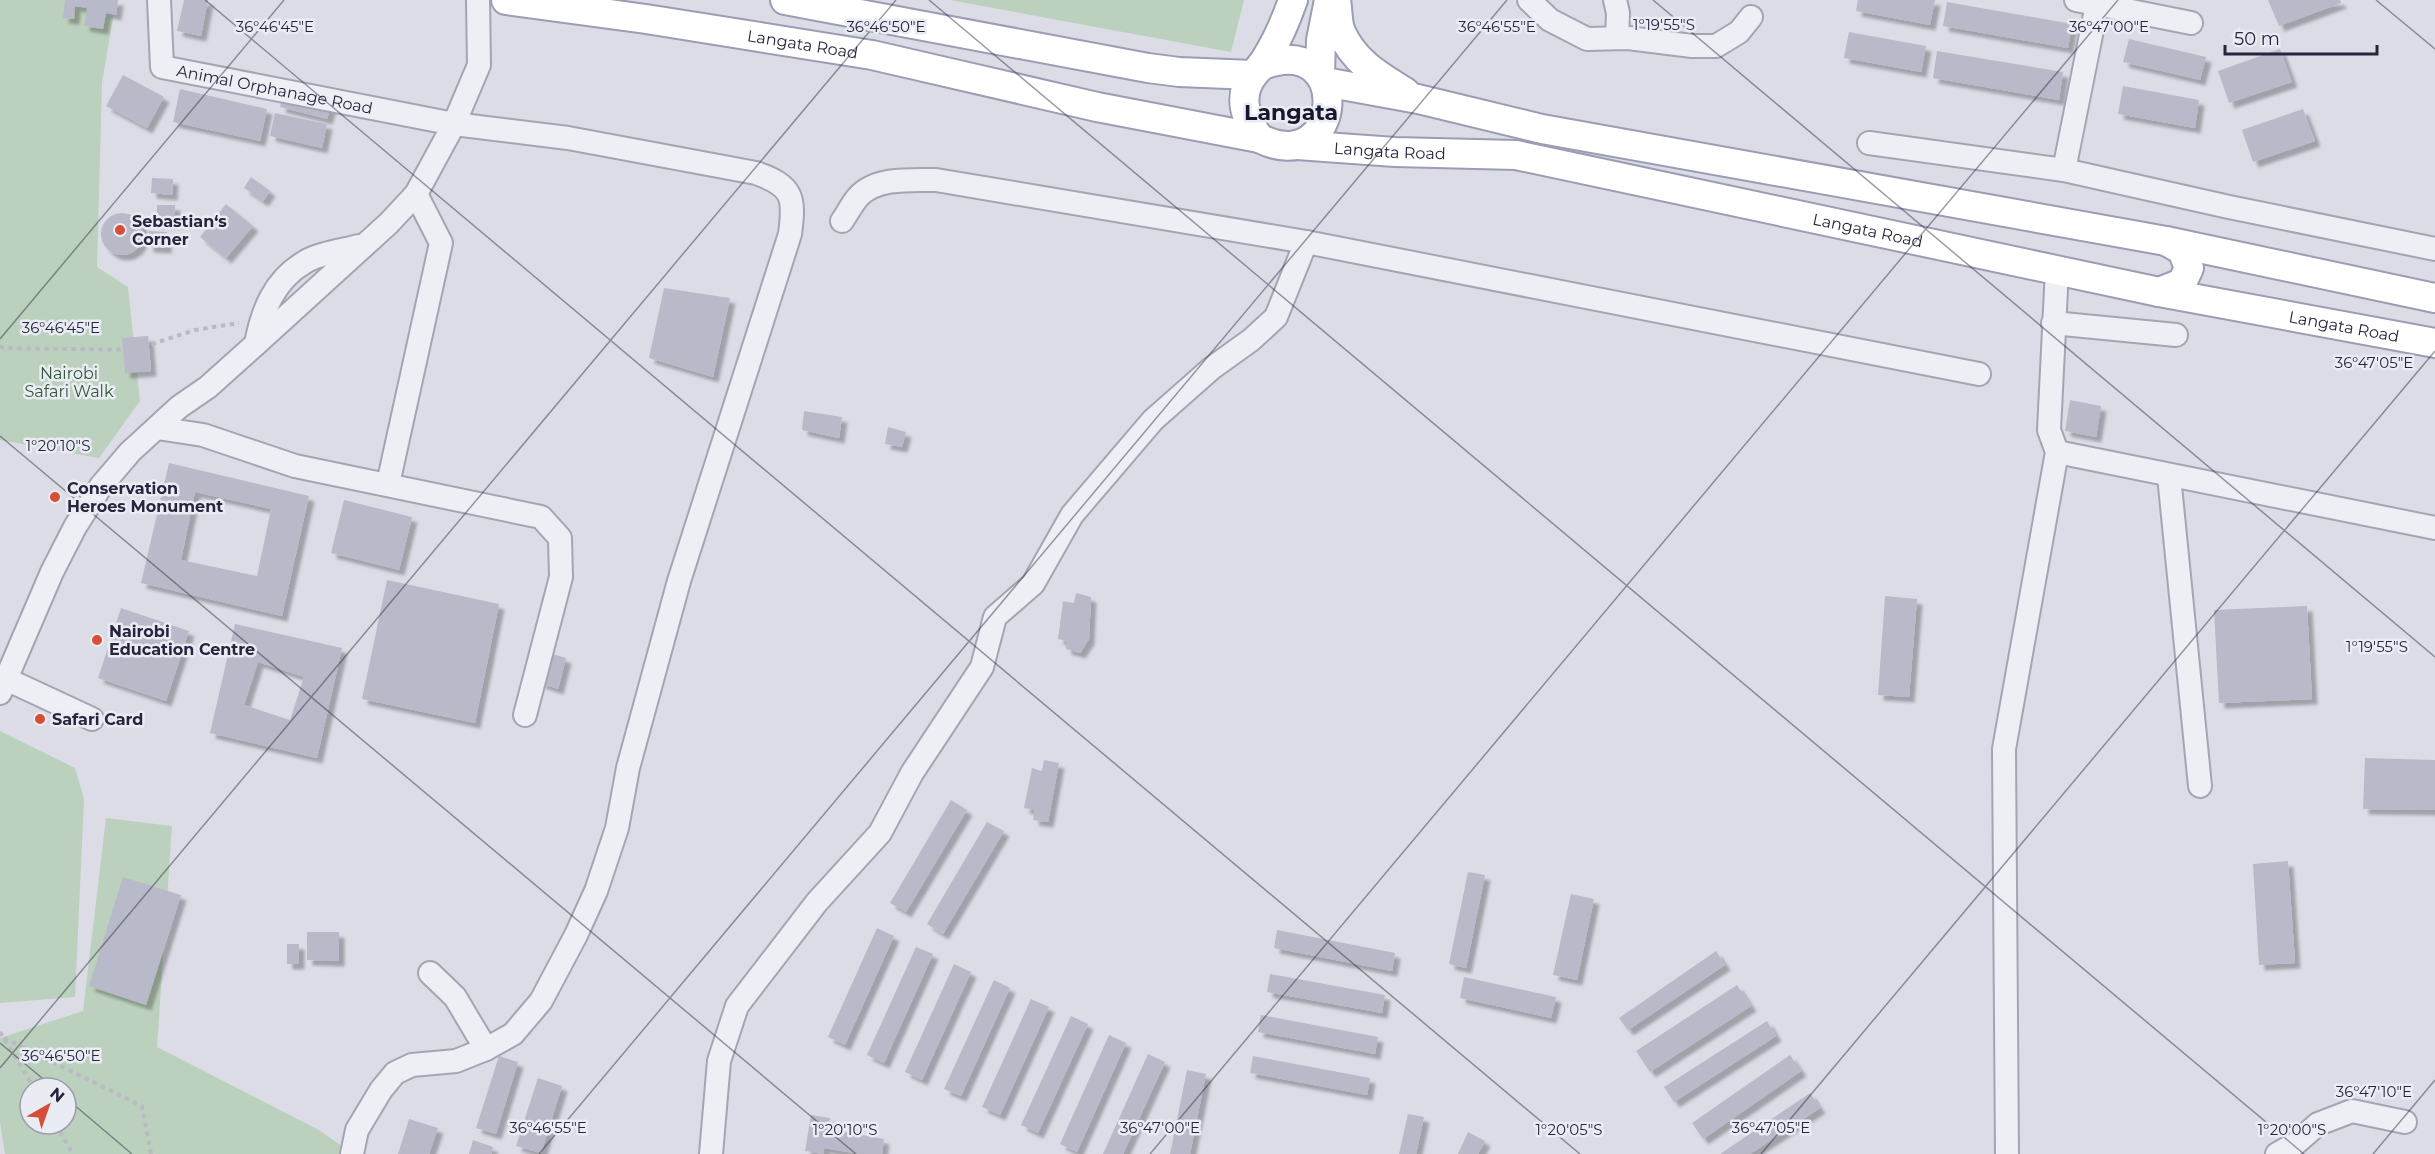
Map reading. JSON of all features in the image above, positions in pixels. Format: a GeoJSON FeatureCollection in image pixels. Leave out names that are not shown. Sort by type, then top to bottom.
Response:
{"type":"FeatureCollection","features":[{"type":"Feature","properties":{"kind":"main road","name":"Langata Road"},"geometry":{"type":"LineString","coordinates":[[506,0],[646,19],[872,55],[1097,107],[1259,138]]}},
{"type":"Feature","properties":{"kind":"main road"},"geometry":{"type":"LineString","coordinates":[[785,0],[1179,72],[1258,70],[1279,59],[1294,60],[1305,64],[1322,78],[1542,129],[2166,241],[2435,298]]}},
{"type":"Feature","properties":{"kind":"main road"},"geometry":{"type":"LineString","coordinates":[[1293,0],[1282,33],[1246,87],[1245,111],[1249,123],[1259,138],[1279,146],[1297,145],[1311,139],[1321,127],[1327,112],[1329,98],[1322,78],[1321,40],[1330,5]]}},
{"type":"Feature","properties":{"kind":"main road"},"geometry":{"type":"LineString","coordinates":[[1330,5],[1356,58],[1378,75],[1418,99]]}},
{"type":"Feature","properties":{"kind":"main road","name":"Langata Road"},"geometry":{"type":"LineString","coordinates":[[1297,145],[1395,152],[1516,155],[2159,292],[2435,343]]}},
{"type":"Feature","properties":{"kind":"main road"},"geometry":{"type":"LineString","coordinates":[[2159,292],[2182,283],[2189,268],[2182,250],[2166,241]]}},
{"type":"Feature","properties":{"kind":"street","name":"Animal Orphanage Road"},"geometry":{"type":"LineString","coordinates":[[159,0],[162,67],[454,124]]}},
{"type":"Feature","properties":{"kind":"street"},"geometry":{"type":"LineString","coordinates":[[92,719],[3,686],[52,572],[75,527],[101,486],[130,452],[256,344],[389,223],[416,194],[454,124],[479,65],[478,0]]}},
{"type":"Feature","properties":{"kind":"street"},"geometry":{"type":"LineString","coordinates":[[1529,0],[1550,20],[1587,39],[1617,38],[1692,46],[1716,46],[1739,32],[1751,17]]}},
{"type":"Feature","properties":{"kind":"street"},"geometry":{"type":"LineString","coordinates":[[1615,0],[1618,13],[1617,38]]}},
{"type":"Feature","properties":{"kind":"street"},"geometry":{"type":"LineString","coordinates":[[2064,170],[2090,1],[2191,23]]}},
{"type":"Feature","properties":{"kind":"street"},"geometry":{"type":"LineString","coordinates":[[352,1154],[357,1130],[381,1090],[401,1068],[456,1061],[486,1049],[513,1034],[541,1001],[576,935],[596,891],[616,828],[628,768],[679,581],[790,234],[794,209],[791,197],[780,185],[756,173],[568,138],[454,124]]}},
{"type":"Feature","properties":{"kind":"street"},"geometry":{"type":"LineString","coordinates":[[1869,143],[2064,170],[2229,207],[2435,249]]}},
{"type":"Feature","properties":{"kind":"street"},"geometry":{"type":"LineString","coordinates":[[842,221],[859,196],[873,187],[900,180],[936,180],[1306,242],[1979,374]]}},
{"type":"Feature","properties":{"kind":"street"},"geometry":{"type":"LineString","coordinates":[[388,484],[441,243],[416,194]]}},
{"type":"Feature","properties":{"kind":"street"},"geometry":{"type":"LineString","coordinates":[[711,1154],[719,1061],[737,1006],[818,902],[880,833],[912,773],[982,667],[995,618],[1033,584],[1072,515],[1153,420],[1212,368],[1251,340],[1276,317],[1306,242]]}},
{"type":"Feature","properties":{"kind":"street"},"geometry":{"type":"LineString","coordinates":[[256,344],[261,320],[275,287],[305,261],[364,245]]}},
{"type":"Feature","properties":{"kind":"street"},"geometry":{"type":"LineString","coordinates":[[2007,1154],[2004,749],[2057,452],[2049,430],[2057,270]]}},
{"type":"Feature","properties":{"kind":"street"},"geometry":{"type":"LineString","coordinates":[[2053,323],[2176,335]]}},
{"type":"Feature","properties":{"kind":"street"},"geometry":{"type":"LineString","coordinates":[[157,428],[203,435],[295,466],[541,517],[560,538],[561,577],[525,715]]}},
{"type":"Feature","properties":{"kind":"street"},"geometry":{"type":"LineString","coordinates":[[2057,452],[2435,528]]}},
{"type":"Feature","properties":{"kind":"street"},"geometry":{"type":"LineString","coordinates":[[2169,476],[2200,786]]}},
{"type":"Feature","properties":{"kind":"street"},"geometry":{"type":"LineString","coordinates":[[430,973],[454,997],[486,1049]]}},
{"type":"Feature","properties":{"kind":"street"},"geometry":{"type":"LineString","coordinates":[[2277,1154],[2295,1144],[2318,1124],[2352,1111],[2405,1122]]}},
{"type":"Feature","properties":{"kind":"path"},"geometry":{"type":"LineString","coordinates":[[0,346],[3,348],[134,350],[195,330],[261,320]]}},
{"type":"Feature","properties":{"kind":"path"},"geometry":{"type":"LineString","coordinates":[[0,1032],[27,1076]]}},
{"type":"Feature","properties":{"kind":"path"},"geometry":{"type":"LineString","coordinates":[[4,1038],[142,1106],[151,1154]]}},
{"type":"Feature","properties":{"kind":"path"},"geometry":{"type":"LineString","coordinates":[[62,1136],[72,1154]]}},
{"type":"Feature","properties":{"kind":"green space","name":"Nairobi Safari Walk"},"geometry":{"type":"Polygon","coordinates":[[[0,0],[116,0],[102,83],[97,267],[128,287],[140,401],[99,458],[0,440],[0,0]]]}},
{"type":"Feature","properties":{"kind":"green space"},"geometry":{"type":"Polygon","coordinates":[[[950,0],[1244,0],[1231,52],[950,0]]]}},
{"type":"Feature","properties":{"kind":"green space"},"geometry":{"type":"Polygon","coordinates":[[[0,731],[75,768],[84,799],[75,997],[0,1003],[0,731]]]}},
{"type":"Feature","properties":{"kind":"green space"},"geometry":{"type":"Polygon","coordinates":[[[106,818],[172,826],[157,1047],[319,1130],[353,1154],[5,1154],[0,1122],[0,1038],[83,1011],[106,818]]]}},
{"type":"Feature","properties":{"kind":"building"},"geometry":{"type":"Polygon","coordinates":[[[65,0],[118,0],[116,15],[106,13],[103,29],[84,26],[87,8],[75,6],[74,19],[63,18],[65,0]]]}},
{"type":"Feature","properties":{"kind":"building"},"geometry":{"type":"Polygon","coordinates":[[[184,0],[208,0],[201,36],[177,31],[184,0]]]}},
{"type":"Feature","properties":{"kind":"building"},"geometry":{"type":"Polygon","coordinates":[[[1858,0],[1935,0],[1930,25],[1856,11],[1858,0]]]}},
{"type":"Feature","properties":{"kind":"building"},"geometry":{"type":"Polygon","coordinates":[[[2268,0],[2340,0],[2341,3],[2279,26],[2268,0]]]}},
{"type":"Feature","properties":{"kind":"building"},"geometry":{"type":"Polygon","coordinates":[[[1947,2],[2072,24],[2068,48],[1943,26],[1947,2]]]}},
{"type":"Feature","properties":{"kind":"building"},"geometry":{"type":"Polygon","coordinates":[[[1849,32],[1926,46],[1921,72],[1844,58],[1849,32]]]}},
{"type":"Feature","properties":{"kind":"building"},"geometry":{"type":"Polygon","coordinates":[[[2129,39],[2206,57],[2200,80],[2123,62],[2129,39]]]}},
{"type":"Feature","properties":{"kind":"building"},"geometry":{"type":"Polygon","coordinates":[[[2280,49],[2292,82],[2229,103],[2218,71],[2280,49]]]}},
{"type":"Feature","properties":{"kind":"building"},"geometry":{"type":"Polygon","coordinates":[[[1937,51],[2063,72],[2059,100],[1933,78],[1937,51]]]}},
{"type":"Feature","properties":{"kind":"building"},"geometry":{"type":"Polygon","coordinates":[[[123,75],[164,97],[147,128],[106,106],[123,75]]]}},
{"type":"Feature","properties":{"kind":"building"},"geometry":{"type":"Polygon","coordinates":[[[2123,86],[2199,100],[2195,128],[2118,114],[2123,86]]]}},
{"type":"Feature","properties":{"kind":"building"},"geometry":{"type":"Polygon","coordinates":[[[180,89],[267,109],[260,141],[173,122],[180,89]]]}},
{"type":"Feature","properties":{"kind":"building"},"geometry":{"type":"Polygon","coordinates":[[[284,93],[331,106],[327,119],[280,107],[284,93]]]}},
{"type":"Feature","properties":{"kind":"building"},"geometry":{"type":"Polygon","coordinates":[[[2303,109],[2315,141],[2253,162],[2242,130],[2303,109]]]}},
{"type":"Feature","properties":{"kind":"building"},"geometry":{"type":"Polygon","coordinates":[[[275,113],[327,124],[322,148],[270,136],[275,113]]]}},
{"type":"Feature","properties":{"kind":"building"},"geometry":{"type":"Polygon","coordinates":[[[251,177],[270,191],[263,201],[244,188],[251,177]]]}},
{"type":"Feature","properties":{"kind":"building"},"geometry":{"type":"Polygon","coordinates":[[[152,178],[173,179],[172,195],[151,193],[152,178]]]}},
{"type":"Feature","properties":{"kind":"building"},"geometry":{"type":"Polygon","coordinates":[[[226,204],[253,226],[226,258],[200,237],[226,204]]]}},
{"type":"Feature","properties":{"kind":"building"},"geometry":{"type":"Polygon","coordinates":[[[157,205],[175,205],[175,223],[157,223],[157,205]]]}},
{"type":"Feature","properties":{"kind":"building"},"geometry":{"type":"Polygon","coordinates":[[[122,213],[137,219],[143,234],[137,249],[122,255],[107,249],[101,234],[107,219],[122,213]]]}},
{"type":"Feature","properties":{"kind":"building"},"geometry":{"type":"Polygon","coordinates":[[[149,231],[167,232],[166,248],[148,247],[149,231]]]}},
{"type":"Feature","properties":{"kind":"building"},"geometry":{"type":"Polygon","coordinates":[[[664,288],[730,298],[713,377],[649,358],[664,288]]]}},
{"type":"Feature","properties":{"kind":"building"},"geometry":{"type":"Polygon","coordinates":[[[148,336],[151,371],[125,373],[122,338],[148,336]]]}},
{"type":"Feature","properties":{"kind":"building"},"geometry":{"type":"Polygon","coordinates":[[[2070,400],[2101,406],[2096,437],[2065,431],[2070,400]]]}},
{"type":"Feature","properties":{"kind":"building"},"geometry":{"type":"Polygon","coordinates":[[[804,411],[842,417],[839,438],[802,430],[804,411]]]}},
{"type":"Feature","properties":{"kind":"building"},"geometry":{"type":"Polygon","coordinates":[[[888,427],[906,432],[902,447],[885,444],[888,427]]]}},
{"type":"Feature","properties":{"kind":"building"},"geometry":{"type":"Polygon","coordinates":[[[169,463],[309,496],[282,616],[141,583],[169,463]],[[195,492],[181,560],[257,576],[271,509],[195,492]]]}},
{"type":"Feature","properties":{"kind":"building"},"geometry":{"type":"Polygon","coordinates":[[[344,500],[412,517],[399,570],[331,553],[344,500]]]}},
{"type":"Feature","properties":{"kind":"building"},"geometry":{"type":"Polygon","coordinates":[[[387,580],[499,604],[475,723],[362,699],[387,580]]]}},
{"type":"Feature","properties":{"kind":"building"},"geometry":{"type":"Polygon","coordinates":[[[1076,593],[1091,597],[1089,639],[1080,653],[1066,649],[1066,641],[1058,639],[1063,601],[1074,603],[1076,593]]]}},
{"type":"Feature","properties":{"kind":"building"},"geometry":{"type":"Polygon","coordinates":[[[1885,596],[1917,599],[1909,697],[1878,695],[1885,596]]]}},
{"type":"Feature","properties":{"kind":"building"},"geometry":{"type":"Polygon","coordinates":[[[2307,606],[2312,699],[2219,703],[2214,610],[2307,606]]]}},
{"type":"Feature","properties":{"kind":"building"},"geometry":{"type":"Polygon","coordinates":[[[121,608],[189,631],[166,701],[98,678],[121,608]]]}},
{"type":"Feature","properties":{"kind":"building"},"geometry":{"type":"Polygon","coordinates":[[[235,624],[342,648],[317,758],[210,733],[235,624]],[[258,662],[244,705],[290,720],[304,677],[258,662]]]}},
{"type":"Feature","properties":{"kind":"building"},"geometry":{"type":"Polygon","coordinates":[[[549,653],[566,658],[558,689],[540,683],[549,653]]]}},
{"type":"Feature","properties":{"kind":"building"},"geometry":{"type":"Polygon","coordinates":[[[2365,758],[2435,760],[2435,810],[2363,809],[2365,758]]]}},
{"type":"Feature","properties":{"kind":"building"},"geometry":{"type":"Polygon","coordinates":[[[1044,760],[1059,763],[1048,822],[1033,820],[1035,810],[1024,808],[1032,768],[1042,771],[1044,760]]]}},
{"type":"Feature","properties":{"kind":"building"},"geometry":{"type":"Polygon","coordinates":[[[951,800],[967,810],[906,912],[890,903],[951,800]]]}},
{"type":"Feature","properties":{"kind":"building"},"geometry":{"type":"Polygon","coordinates":[[[987,822],[1004,831],[943,934],[927,924],[987,822]]]}},
{"type":"Feature","properties":{"kind":"building"},"geometry":{"type":"Polygon","coordinates":[[[2288,861],[2295,963],[2259,965],[2253,864],[2288,861]]]}},
{"type":"Feature","properties":{"kind":"building"},"geometry":{"type":"Polygon","coordinates":[[[1468,872],[1485,875],[1466,968],[1449,964],[1468,872]]]}},
{"type":"Feature","properties":{"kind":"building"},"geometry":{"type":"Polygon","coordinates":[[[123,877],[181,895],[146,1005],[89,986],[123,877]]]}},
{"type":"Feature","properties":{"kind":"building"},"geometry":{"type":"Polygon","coordinates":[[[1571,894],[1594,899],[1577,980],[1553,975],[1571,894]]]}},
{"type":"Feature","properties":{"kind":"building"},"geometry":{"type":"Polygon","coordinates":[[[877,928],[894,936],[845,1045],[828,1037],[877,928]]]}},
{"type":"Feature","properties":{"kind":"building"},"geometry":{"type":"Polygon","coordinates":[[[1277,930],[1395,953],[1392,971],[1274,948],[1277,930]]]}},
{"type":"Feature","properties":{"kind":"building"},"geometry":{"type":"Polygon","coordinates":[[[307,932],[339,932],[339,961],[307,960],[307,932]]]}},
{"type":"Feature","properties":{"kind":"building"},"geometry":{"type":"Polygon","coordinates":[[[287,944],[299,944],[299,964],[287,964],[287,944]]]}},
{"type":"Feature","properties":{"kind":"building"},"geometry":{"type":"Polygon","coordinates":[[[916,947],[933,954],[884,1063],[867,1055],[916,947]]]}},
{"type":"Feature","properties":{"kind":"building"},"geometry":{"type":"Polygon","coordinates":[[[1716,951],[1725,965],[1628,1030],[1619,1018],[1716,951]]]}},
{"type":"Feature","properties":{"kind":"building"},"geometry":{"type":"Polygon","coordinates":[[[954,964],[971,972],[922,1080],[905,1072],[954,964]]]}},
{"type":"Feature","properties":{"kind":"building"},"geometry":{"type":"Polygon","coordinates":[[[1270,974],[1385,995],[1382,1013],[1267,992],[1270,974]]]}},
{"type":"Feature","properties":{"kind":"building"},"geometry":{"type":"Polygon","coordinates":[[[1464,977],[1556,997],[1551,1018],[1460,998],[1464,977]]]}},
{"type":"Feature","properties":{"kind":"building"},"geometry":{"type":"Polygon","coordinates":[[[994,980],[1010,988],[961,1096],[944,1089],[994,980]]]}},
{"type":"Feature","properties":{"kind":"building"},"geometry":{"type":"Polygon","coordinates":[[[1737,985],[1751,1006],[1650,1072],[1636,1051],[1737,985]]]}},
{"type":"Feature","properties":{"kind":"building"},"geometry":{"type":"Polygon","coordinates":[[[1031,999],[1049,1007],[1000,1115],[982,1107],[1031,999]]]}},
{"type":"Feature","properties":{"kind":"building"},"geometry":{"type":"Polygon","coordinates":[[[1261,1015],[1378,1037],[1375,1054],[1258,1032],[1261,1015]]]}},
{"type":"Feature","properties":{"kind":"building"},"geometry":{"type":"Polygon","coordinates":[[[1071,1016],[1088,1024],[1038,1133],[1021,1125],[1071,1016]]]}},
{"type":"Feature","properties":{"kind":"building"},"geometry":{"type":"Polygon","coordinates":[[[1767,1021],[1776,1036],[1674,1102],[1664,1087],[1767,1021]]]}},
{"type":"Feature","properties":{"kind":"building"},"geometry":{"type":"Polygon","coordinates":[[[1109,1035],[1126,1043],[1077,1152],[1060,1144],[1109,1035]]]}},
{"type":"Feature","properties":{"kind":"building"},"geometry":{"type":"Polygon","coordinates":[[[1148,1054],[1165,1062],[1123,1154],[1103,1154],[1148,1054]]]}},
{"type":"Feature","properties":{"kind":"building"},"geometry":{"type":"Polygon","coordinates":[[[1790,1055],[1801,1071],[1703,1139],[1692,1123],[1790,1055]]]}},
{"type":"Feature","properties":{"kind":"building"},"geometry":{"type":"Polygon","coordinates":[[[499,1056],[518,1062],[496,1134],[476,1128],[499,1056]]]}},
{"type":"Feature","properties":{"kind":"building"},"geometry":{"type":"Polygon","coordinates":[[[1253,1056],[1370,1078],[1367,1095],[1250,1073],[1253,1056]]]}},
{"type":"Feature","properties":{"kind":"building"},"geometry":{"type":"Polygon","coordinates":[[[1187,1070],[1206,1074],[1190,1154],[1170,1154],[1187,1070]]]}},
{"type":"Feature","properties":{"kind":"building"},"geometry":{"type":"Polygon","coordinates":[[[538,1078],[562,1086],[541,1153],[516,1146],[538,1078]]]}},
{"type":"Feature","properties":{"kind":"building"},"geometry":{"type":"Polygon","coordinates":[[[1810,1093],[1820,1108],[1750,1154],[1720,1154],[1810,1093]]]}},
{"type":"Feature","properties":{"kind":"building"},"geometry":{"type":"Polygon","coordinates":[[[1408,1114],[1424,1117],[1416,1154],[1399,1154],[1408,1114]]]}},
{"type":"Feature","properties":{"kind":"building"},"geometry":{"type":"Polygon","coordinates":[[[811,1115],[830,1118],[829,1129],[884,1139],[882,1154],[859,1154],[824,1148],[824,1154],[805,1151],[811,1115]]]}},
{"type":"Feature","properties":{"kind":"building"},"geometry":{"type":"Polygon","coordinates":[[[409,1119],[438,1128],[429,1154],[398,1154],[409,1119]]]}},
{"type":"Feature","properties":{"kind":"building"},"geometry":{"type":"Polygon","coordinates":[[[1468,1132],[1485,1141],[1478,1154],[1458,1154],[1468,1132]]]}},
{"type":"Feature","properties":{"kind":"building"},"geometry":{"type":"Polygon","coordinates":[[[473,1140],[493,1147],[491,1154],[469,1154],[473,1140]]]}},
{"type":"Feature","properties":{"kind":"place","name":"Sebastian‘s Corner"},"geometry":{"type":"Point","coordinates":[120,230]}},
{"type":"Feature","properties":{"kind":"place","name":"Conservation Heroes Monument"},"geometry":{"type":"Point","coordinates":[55,497]}},
{"type":"Feature","properties":{"kind":"place","name":"Nairobi Education Centre"},"geometry":{"type":"Point","coordinates":[97,640]}},
{"type":"Feature","properties":{"kind":"place","name":"Safari Card"},"geometry":{"type":"Point","coordinates":[40,719]}},
{"type":"Feature","properties":{"kind":"district","name":"Langata"},"geometry":{"type":"Point","coordinates":[1291,112]}}]}
